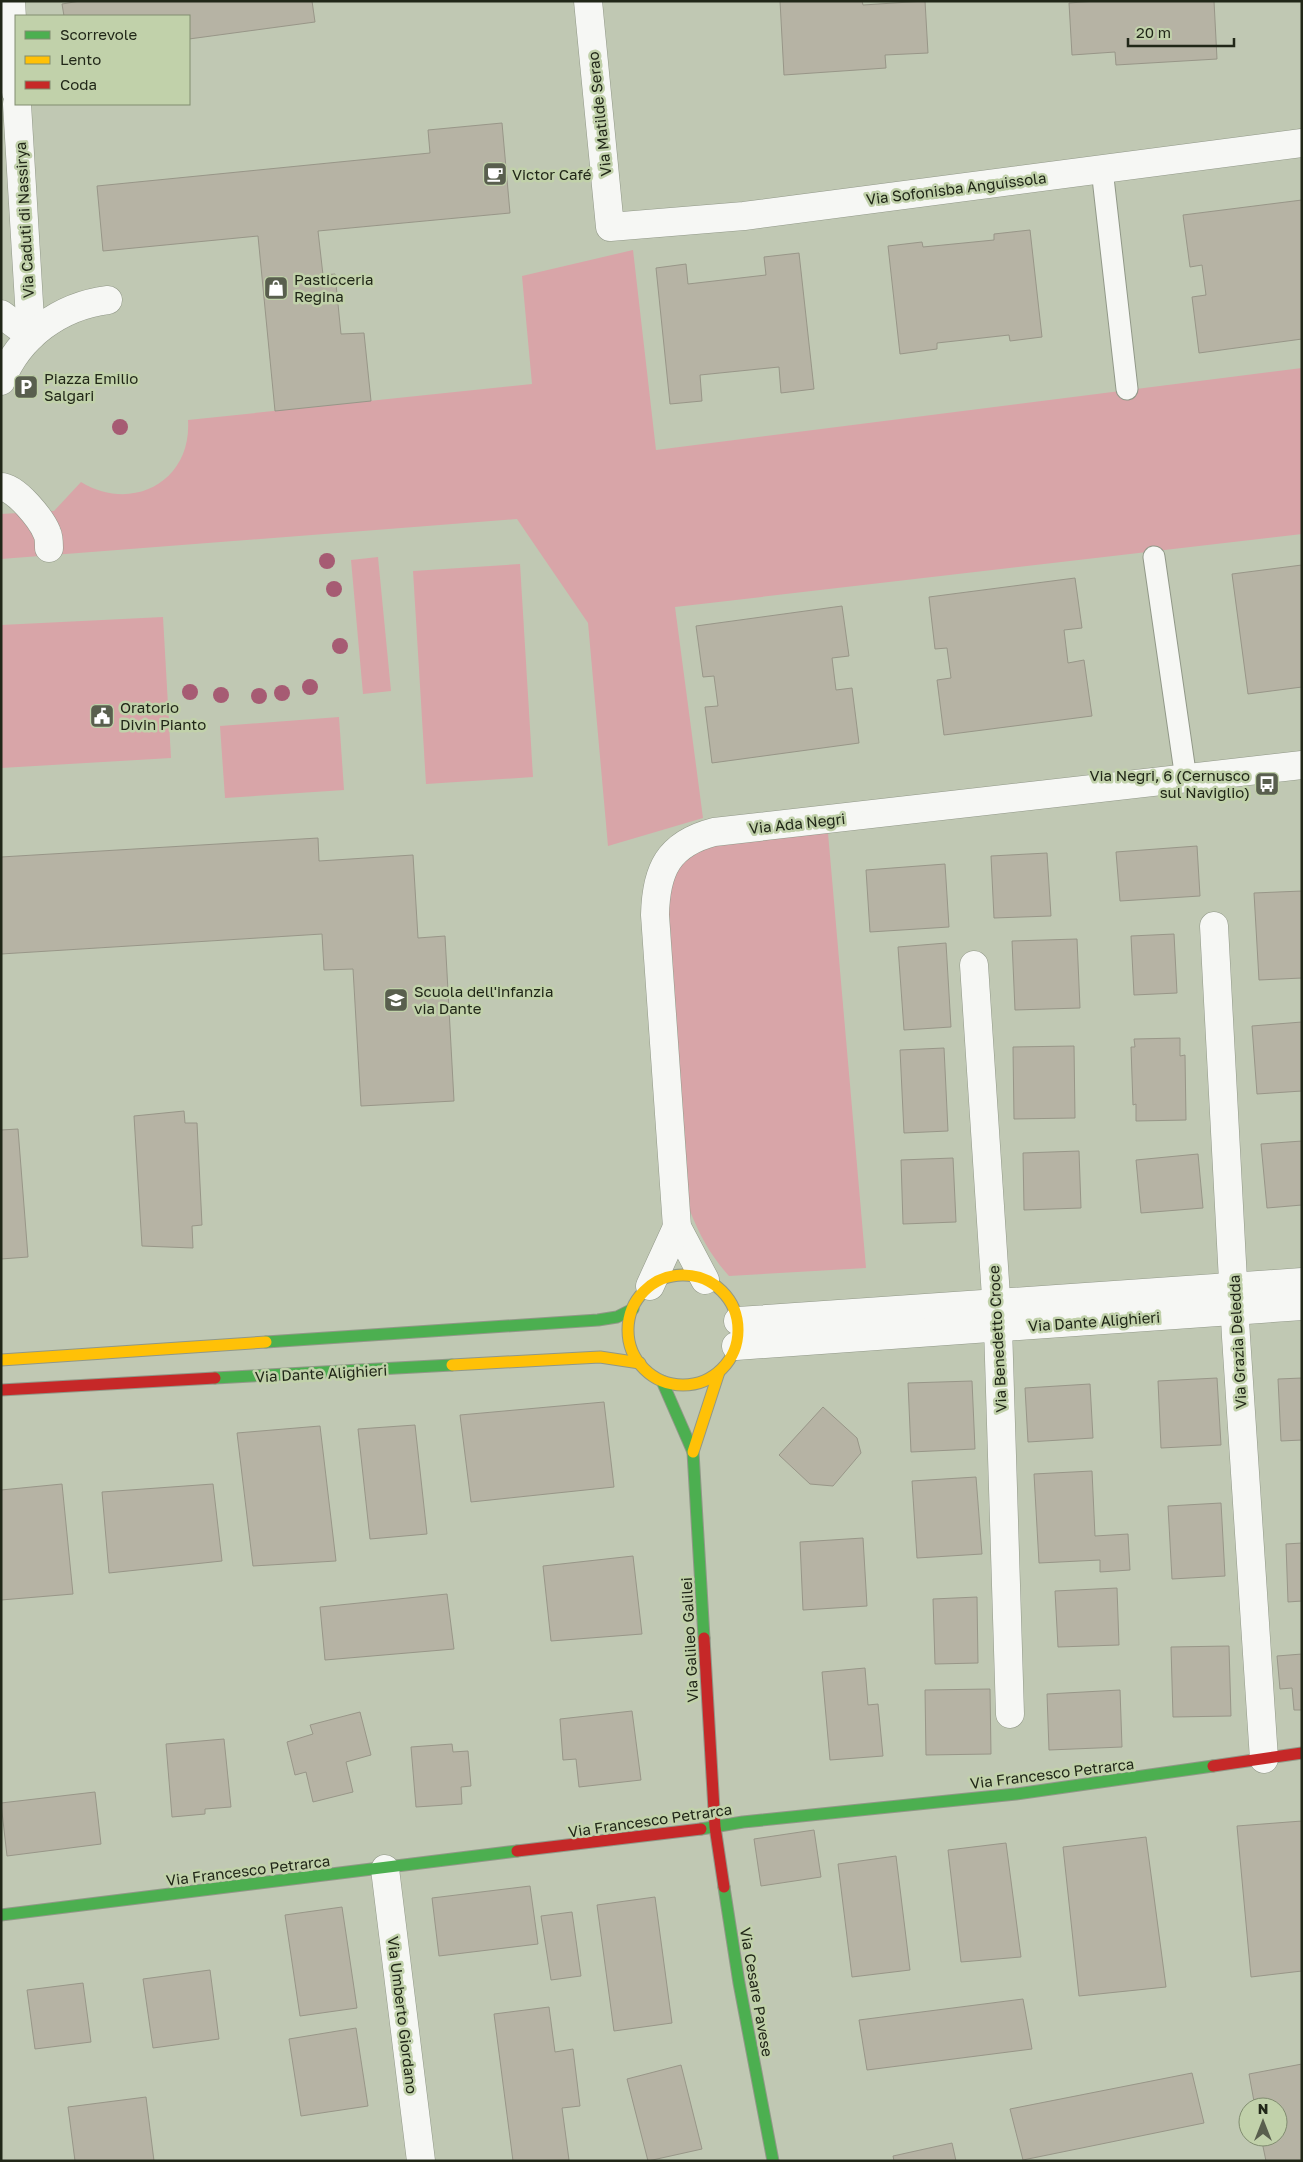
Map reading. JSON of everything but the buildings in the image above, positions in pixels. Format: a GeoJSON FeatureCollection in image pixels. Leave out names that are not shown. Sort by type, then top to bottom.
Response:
{"type":"FeatureCollection","features":[{"type":"Feature","properties":{"kind":"street"},"geometry":{"type":"LineString","coordinates":[[11,1],[15,74]]}},
{"type":"Feature","properties":{"kind":"street","name":"Via Matilde Serao"},"geometry":{"type":"LineString","coordinates":[[588,1],[610,227]]}},
{"type":"Feature","properties":{"kind":"street","name":"Via Caduti di Nassirya"},"geometry":{"type":"LineString","coordinates":[[17,105],[31,336]]}},
{"type":"Feature","properties":{"kind":"street","name":"Via Sofonisba Anguissola"},"geometry":{"type":"LineString","coordinates":[[610,227],[744,216],[1302,143]]}},
{"type":"Feature","properties":{"kind":"street"},"geometry":{"type":"LineString","coordinates":[[1,381],[14,355],[31,336],[51,320],[82,305],[108,300]]}},
{"type":"Feature","properties":{"kind":"street"},"geometry":{"type":"LineString","coordinates":[[1,314],[31,336]]}},
{"type":"Feature","properties":{"kind":"street"},"geometry":{"type":"LineString","coordinates":[[3,483],[27,504],[42,524],[48,534],[49,548]]}},
{"type":"Feature","properties":{"kind":"street","name":"Via Ada Negri"},"geometry":{"type":"LineString","coordinates":[[705,1280],[677,1227],[655,915],[656,893],[662,871],[680,847],[690,840],[714,832],[1302,765]]}},
{"type":"Feature","properties":{"kind":"street","name":"Via Grazia Deledda"},"geometry":{"type":"LineString","coordinates":[[1214,926],[1264,1759]]}},
{"type":"Feature","properties":{"kind":"street","name":"Via Benedetto Croce"},"geometry":{"type":"LineString","coordinates":[[974,965],[997,1314],[1010,1714]]}},
{"type":"Feature","properties":{"kind":"street","name":"Via Ada Negri"},"geometry":{"type":"LineString","coordinates":[[650,1286],[677,1227]]}},
{"type":"Feature","properties":{"kind":"street"},"geometry":{"type":"LineString","coordinates":[[679,1274],[698,1276],[705,1280],[720,1288],[732,1303],[737,1333],[732,1357],[719,1372],[705,1380],[687,1385],[662,1381],[645,1370],[634,1355],[628,1336],[629,1317],[636,1300],[650,1286],[679,1274]]}},
{"type":"Feature","properties":{"kind":"street","name":"Via Dante Alighieri"},"geometry":{"type":"LineString","coordinates":[[1235,1299],[1302,1282]]}},
{"type":"Feature","properties":{"kind":"street","name":"Via Dante Alighieri"},"geometry":{"type":"LineString","coordinates":[[737,1333],[1235,1299],[1302,1306]]}},
{"type":"Feature","properties":{"kind":"street"},"geometry":{"type":"LineString","coordinates":[[1,1360],[598,1320],[617,1317],[633,1309]]}},
{"type":"Feature","properties":{"kind":"street","name":"Via Dante Alighieri"},"geometry":{"type":"LineString","coordinates":[[1,1390],[600,1357],[640,1363]]}},
{"type":"Feature","properties":{"kind":"street"},"geometry":{"type":"LineString","coordinates":[[693,1452],[719,1372]]}},
{"type":"Feature","properties":{"kind":"street"},"geometry":{"type":"LineString","coordinates":[[662,1381],[693,1452]]}},
{"type":"Feature","properties":{"kind":"street","name":"Via Galileo Galilei"},"geometry":{"type":"LineString","coordinates":[[693,1452],[715,1827]]}},
{"type":"Feature","properties":{"kind":"street","name":"Via Francesco Petrarca"},"geometry":{"type":"LineString","coordinates":[[1,1915],[384,1869],[743,1822],[1016,1794],[1302,1753]]}},
{"type":"Feature","properties":{"kind":"street","name":"Via Cesare Pavese"},"geometry":{"type":"LineString","coordinates":[[715,1827],[739,1983],[773,2161]]}},
{"type":"Feature","properties":{"kind":"street","name":"Via Umberto Giordano"},"geometry":{"type":"LineString","coordinates":[[384,1869],[421,2161]]}},
{"type":"Feature","properties":{"kind":"lane"},"geometry":{"type":"LineString","coordinates":[[1102,169],[1127,389]]}},
{"type":"Feature","properties":{"kind":"lane"},"geometry":{"type":"LineString","coordinates":[[1154,557],[1186,779]]}},
{"type":"Feature","properties":{"kind":"shaded area"},"geometry":{"type":"Polygon","coordinates":[[[633,250],[656,450],[1302,368],[1302,534],[675,607],[703,818],[608,846],[588,623],[517,519],[1,559],[1,514],[54,511],[81,482],[100,491],[120,494],[138,492],[155,486],[169,475],[180,460],[187,442],[188,420],[532,384],[522,276],[633,250]]]}},
{"type":"Feature","properties":{"kind":"shaded area"},"geometry":{"type":"Polygon","coordinates":[[[378,557],[391,691],[363,694],[351,560],[378,557]]]}},
{"type":"Feature","properties":{"kind":"shaded area"},"geometry":{"type":"Polygon","coordinates":[[[520,564],[533,777],[426,784],[413,571],[520,564]]]}},
{"type":"Feature","properties":{"kind":"shaded area"},"geometry":{"type":"Polygon","coordinates":[[[163,617],[171,758],[1,768],[1,625],[163,617]]]}},
{"type":"Feature","properties":{"kind":"shaded area"},"geometry":{"type":"Polygon","coordinates":[[[339,717],[344,790],[225,798],[220,726],[339,717]]]}},
{"type":"Feature","properties":{"kind":"shaded area"},"geometry":{"type":"Polygon","coordinates":[[[828,833],[866,1268],[729,1276],[706,1245],[690,1211],[669,914],[671,885],[676,873],[684,862],[710,847],[761,838],[828,833]]]}},
{"type":"Feature","properties":{"kind":"traffic: fast"},"geometry":{"type":"LineString","coordinates":[[266,1342],[598,1320],[617,1317],[633,1309]]}},
{"type":"Feature","properties":{"kind":"traffic: fast"},"geometry":{"type":"LineString","coordinates":[[215,1378],[452,1365]]}},
{"type":"Feature","properties":{"kind":"traffic: fast"},"geometry":{"type":"LineString","coordinates":[[662,1381],[693,1452],[704,1638]]}},
{"type":"Feature","properties":{"kind":"traffic: fast"},"geometry":{"type":"LineString","coordinates":[[701,1829],[743,1822],[1016,1794],[1213,1766]]}},
{"type":"Feature","properties":{"kind":"traffic: fast"},"geometry":{"type":"LineString","coordinates":[[1,1915],[517,1851]]}},
{"type":"Feature","properties":{"kind":"traffic: fast"},"geometry":{"type":"LineString","coordinates":[[724,1887],[739,1983],[773,2161]]}},
{"type":"Feature","properties":{"kind":"traffic: slow"},"geometry":{"type":"LineString","coordinates":[[683,1275],[704,1279],[722,1291],[734,1309],[738,1330],[734,1351],[722,1369],[704,1381],[683,1385],[662,1381],[644,1369],[632,1351],[628,1330],[632,1309],[644,1291],[662,1279],[683,1275]]}},
{"type":"Feature","properties":{"kind":"traffic: slow"},"geometry":{"type":"LineString","coordinates":[[1,1360],[266,1342]]}},
{"type":"Feature","properties":{"kind":"traffic: slow"},"geometry":{"type":"LineString","coordinates":[[452,1365],[600,1357],[640,1363]]}},
{"type":"Feature","properties":{"kind":"traffic: slow"},"geometry":{"type":"LineString","coordinates":[[693,1452],[719,1372]]}},
{"type":"Feature","properties":{"kind":"traffic: jam"},"geometry":{"type":"LineString","coordinates":[[1,1390],[215,1378]]}},
{"type":"Feature","properties":{"kind":"traffic: jam"},"geometry":{"type":"LineString","coordinates":[[704,1638],[715,1827],[724,1887]]}},
{"type":"Feature","properties":{"kind":"traffic: jam"},"geometry":{"type":"LineString","coordinates":[[1213,1766],[1302,1753]]}},
{"type":"Feature","properties":{"kind":"traffic: jam"},"geometry":{"type":"LineString","coordinates":[[517,1851],[701,1829]]}},
{"type":"Feature","properties":{"kind":"place","name":"Victor Café"},"geometry":{"type":"Point","coordinates":[495,174]}},
{"type":"Feature","properties":{"kind":"place","name":"Pasticceria Regina"},"geometry":{"type":"Point","coordinates":[276,288]}},
{"type":"Feature","properties":{"kind":"place","name":"Piazza Emilio Salgari"},"geometry":{"type":"Point","coordinates":[26,387]}},
{"type":"Feature","properties":{"kind":"place","name":"Oratorio Divin Pianto"},"geometry":{"type":"Point","coordinates":[102,716]}},
{"type":"Feature","properties":{"kind":"place","name":"Via Negri, 6 (Cernusco sul Naviglio)"},"geometry":{"type":"Point","coordinates":[1267,784]}},
{"type":"Feature","properties":{"kind":"place","name":"Scuola dell'infanzia via Dante"},"geometry":{"type":"Point","coordinates":[396,1000]}}]}
